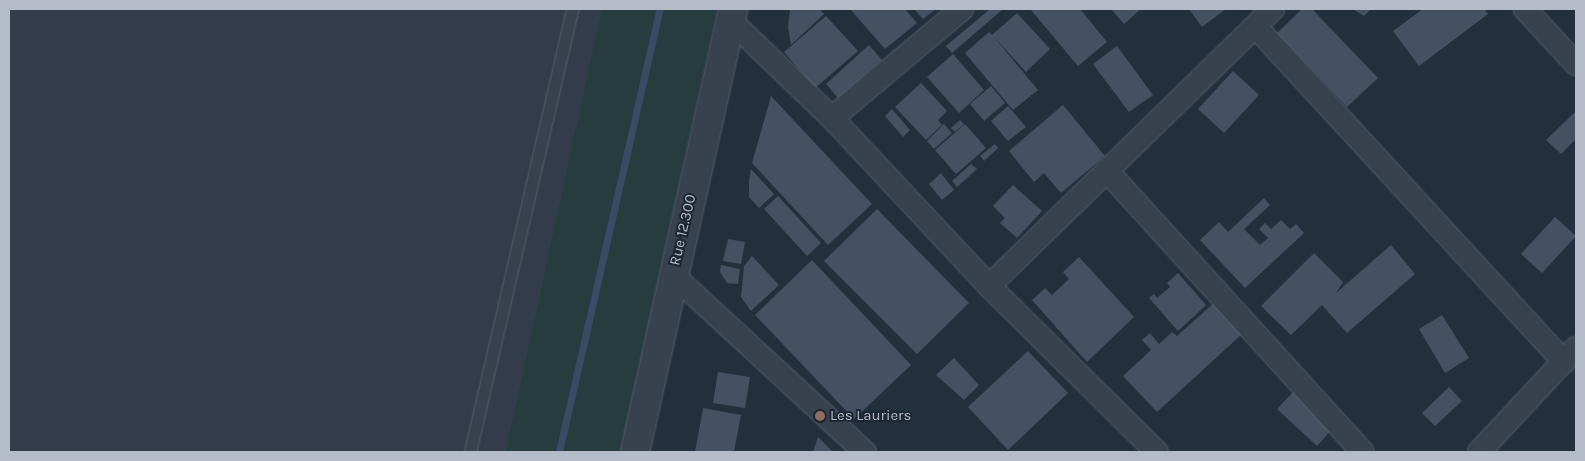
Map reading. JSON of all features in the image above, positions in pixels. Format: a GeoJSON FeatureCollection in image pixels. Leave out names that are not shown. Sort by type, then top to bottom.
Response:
{"type":"FeatureCollection","features":[{"type":"Feature","properties":{"kind":"street"},"geometry":{"type":"LineString","coordinates":[[832,118],[962,9]]}},
{"type":"Feature","properties":{"kind":"street"},"geometry":{"type":"LineString","coordinates":[[989,286],[1273,9]]}},
{"type":"Feature","properties":{"kind":"street"},"geometry":{"type":"LineString","coordinates":[[1525,9],[1576,64]]}},
{"type":"Feature","properties":{"kind":"street"},"geometry":{"type":"LineString","coordinates":[[731,14],[832,118],[989,286],[1157,452]]}},
{"type":"Feature","properties":{"kind":"street","name":"Rue 12.300"},"geometry":{"type":"LineString","coordinates":[[635,452],[731,14]]}},
{"type":"Feature","properties":{"kind":"street"},"geometry":{"type":"LineString","coordinates":[[1256,27],[1570,355],[1479,452]]}},
{"type":"Feature","properties":{"kind":"street"},"geometry":{"type":"LineString","coordinates":[[1107,171],[1363,452]]}},
{"type":"Feature","properties":{"kind":"street"},"geometry":{"type":"LineString","coordinates":[[673,275],[847,444],[865,452]]}},
{"type":"Feature","properties":{"kind":"lane"},"geometry":{"type":"LineString","coordinates":[[470,452],[572,9]]}},
{"type":"Feature","properties":{"kind":"shaded area"},"geometry":{"type":"Polygon","coordinates":[[[9,9],[717,9],[620,452],[9,452],[9,9]]]}},
{"type":"Feature","properties":{"kind":"green space"},"geometry":{"type":"Polygon","coordinates":[[[602,9],[717,9],[620,452],[506,452],[602,9]]]}},
{"type":"Feature","properties":{"kind":"building"},"geometry":{"type":"Polygon","coordinates":[[[790,9],[819,9],[824,14],[791,45],[788,27],[790,9]]]}},
{"type":"Feature","properties":{"kind":"building"},"geometry":{"type":"Polygon","coordinates":[[[850,9],[905,9],[917,23],[885,49],[850,9]]]}},
{"type":"Feature","properties":{"kind":"building"},"geometry":{"type":"Polygon","coordinates":[[[914,9],[936,9],[923,19],[914,9]]]}},
{"type":"Feature","properties":{"kind":"building"},"geometry":{"type":"Polygon","coordinates":[[[990,9],[1003,9],[952,53],[946,46],[990,9]]]}},
{"type":"Feature","properties":{"kind":"building"},"geometry":{"type":"Polygon","coordinates":[[[1080,9],[1107,42],[1078,66],[1031,10],[1080,9]]]}},
{"type":"Feature","properties":{"kind":"building"},"geometry":{"type":"Polygon","coordinates":[[[1111,9],[1141,9],[1124,24],[1111,9]]]}},
{"type":"Feature","properties":{"kind":"building"},"geometry":{"type":"Polygon","coordinates":[[[1189,9],[1226,9],[1202,27],[1189,9]]]}},
{"type":"Feature","properties":{"kind":"building"},"geometry":{"type":"Polygon","coordinates":[[[1302,9],[1312,9],[1378,78],[1347,107],[1277,33],[1302,9]]]}},
{"type":"Feature","properties":{"kind":"building"},"geometry":{"type":"Polygon","coordinates":[[[1353,9],[1371,9],[1364,16],[1353,9]]]}},
{"type":"Feature","properties":{"kind":"building"},"geometry":{"type":"Polygon","coordinates":[[[1423,9],[1484,9],[1488,14],[1419,66],[1393,31],[1423,9]]]}},
{"type":"Feature","properties":{"kind":"building"},"geometry":{"type":"Polygon","coordinates":[[[1017,13],[1050,49],[1026,72],[994,37],[1038,90],[1013,110],[965,53],[989,32],[992,35],[1017,13]]]}},
{"type":"Feature","properties":{"kind":"building"},"geometry":{"type":"Polygon","coordinates":[[[826,16],[858,51],[815,88],[784,52],[826,16]]]}},
{"type":"Feature","properties":{"kind":"building"},"geometry":{"type":"Polygon","coordinates":[[[869,45],[882,60],[838,98],[826,84],[869,45]]]}},
{"type":"Feature","properties":{"kind":"building"},"geometry":{"type":"Polygon","coordinates":[[[1117,46],[1153,95],[1129,112],[1093,64],[1117,46]]]}},
{"type":"Feature","properties":{"kind":"building"},"geometry":{"type":"Polygon","coordinates":[[[953,54],[984,90],[959,113],[927,77],[953,54]]]}},
{"type":"Feature","properties":{"kind":"building"},"geometry":{"type":"Polygon","coordinates":[[[1233,71],[1259,95],[1224,133],[1198,109],[1233,71]]]}},
{"type":"Feature","properties":{"kind":"building"},"geometry":{"type":"Polygon","coordinates":[[[921,83],[947,111],[938,120],[942,125],[926,140],[895,107],[921,83]]]}},
{"type":"Feature","properties":{"kind":"building"},"geometry":{"type":"Polygon","coordinates":[[[991,86],[1005,103],[984,121],[970,104],[991,86]]]}},
{"type":"Feature","properties":{"kind":"building"},"geometry":{"type":"Polygon","coordinates":[[[771,96],[872,204],[828,245],[752,163],[771,96]]]}},
{"type":"Feature","properties":{"kind":"building"},"geometry":{"type":"Polygon","coordinates":[[[1063,105],[1105,156],[1061,193],[1044,173],[1034,182],[1009,151],[1063,105]]]}},
{"type":"Feature","properties":{"kind":"building"},"geometry":{"type":"Polygon","coordinates":[[[1008,106],[1026,127],[1008,141],[991,121],[1008,106]]]}},
{"type":"Feature","properties":{"kind":"building"},"geometry":{"type":"Polygon","coordinates":[[[892,109],[910,130],[903,137],[885,116],[892,109]]]}},
{"type":"Feature","properties":{"kind":"building"},"geometry":{"type":"Polygon","coordinates":[[[1576,111],[1576,139],[1561,154],[1546,140],[1576,111]]]}},
{"type":"Feature","properties":{"kind":"building"},"geometry":{"type":"Polygon","coordinates":[[[960,120],[964,124],[955,132],[951,128],[960,120]]]}},
{"type":"Feature","properties":{"kind":"building"},"geometry":{"type":"Polygon","coordinates":[[[944,124],[952,133],[934,149],[927,141],[944,124]]]}},
{"type":"Feature","properties":{"kind":"building"},"geometry":{"type":"Polygon","coordinates":[[[965,124],[986,148],[956,174],[935,150],[965,124]]]}},
{"type":"Feature","properties":{"kind":"building"},"geometry":{"type":"Polygon","coordinates":[[[995,144],[998,148],[984,161],[980,156],[995,144]]]}},
{"type":"Feature","properties":{"kind":"building"},"geometry":{"type":"Polygon","coordinates":[[[971,164],[977,169],[957,187],[952,181],[971,164]]]}},
{"type":"Feature","properties":{"kind":"building"},"geometry":{"type":"Polygon","coordinates":[[[751,169],[774,194],[759,208],[749,197],[751,169]]]}},
{"type":"Feature","properties":{"kind":"building"},"geometry":{"type":"Polygon","coordinates":[[[941,173],[954,190],[942,200],[929,184],[941,173]]]}},
{"type":"Feature","properties":{"kind":"building"},"geometry":{"type":"Polygon","coordinates":[[[1013,185],[1042,211],[1017,238],[1000,223],[1005,218],[993,206],[1013,185]]]}},
{"type":"Feature","properties":{"kind":"building"},"geometry":{"type":"Polygon","coordinates":[[[778,196],[821,243],[807,256],[764,209],[778,196]]]}},
{"type":"Feature","properties":{"kind":"building"},"geometry":{"type":"Polygon","coordinates":[[[1264,198],[1270,205],[1244,229],[1260,245],[1268,238],[1259,229],[1265,223],[1271,229],[1281,220],[1290,229],[1296,224],[1304,233],[1245,288],[1200,240],[1219,222],[1228,232],[1264,198]]]}},
{"type":"Feature","properties":{"kind":"building"},"geometry":{"type":"Polygon","coordinates":[[[877,209],[969,303],[917,354],[824,261],[877,209]]]}},
{"type":"Feature","properties":{"kind":"building"},"geometry":{"type":"Polygon","coordinates":[[[1555,217],[1576,236],[1542,273],[1521,254],[1555,217]]]}},
{"type":"Feature","properties":{"kind":"building"},"geometry":{"type":"Polygon","coordinates":[[[728,239],[745,242],[741,264],[723,261],[728,239]]]}},
{"type":"Feature","properties":{"kind":"building"},"geometry":{"type":"Polygon","coordinates":[[[1391,245],[1415,274],[1347,333],[1322,305],[1291,335],[1261,306],[1314,253],[1343,282],[1336,293],[1391,245]]]}},
{"type":"Feature","properties":{"kind":"building"},"geometry":{"type":"Polygon","coordinates":[[[752,256],[779,285],[751,311],[741,297],[744,266],[752,256]]]}},
{"type":"Feature","properties":{"kind":"building"},"geometry":{"type":"Polygon","coordinates":[[[1079,257],[1134,317],[1087,362],[1032,300],[1045,288],[1052,295],[1069,279],[1063,272],[1079,257]]]}},
{"type":"Feature","properties":{"kind":"building"},"geometry":{"type":"Polygon","coordinates":[[[812,260],[911,365],[854,419],[755,315],[812,260]]]}},
{"type":"Feature","properties":{"kind":"building"},"geometry":{"type":"Polygon","coordinates":[[[721,265],[740,269],[738,284],[727,283],[720,272],[721,265]]]}},
{"type":"Feature","properties":{"kind":"building"},"geometry":{"type":"Polygon","coordinates":[[[1178,273],[1206,305],[1178,331],[1149,298],[1154,294],[1157,298],[1170,287],[1167,283],[1178,273]]]}},
{"type":"Feature","properties":{"kind":"building"},"geometry":{"type":"Polygon","coordinates":[[[1214,303],[1242,334],[1157,412],[1123,376],[1151,350],[1142,340],[1150,333],[1159,344],[1172,332],[1177,336],[1214,303]]]}},
{"type":"Feature","properties":{"kind":"building"},"geometry":{"type":"Polygon","coordinates":[[[1442,315],[1469,358],[1445,373],[1419,329],[1442,315]]]}},
{"type":"Feature","properties":{"kind":"building"},"geometry":{"type":"Polygon","coordinates":[[[1028,351],[1068,393],[1008,450],[968,407],[1028,351]]]}},
{"type":"Feature","properties":{"kind":"building"},"geometry":{"type":"Polygon","coordinates":[[[954,358],[979,385],[964,400],[936,375],[954,358]]]}},
{"type":"Feature","properties":{"kind":"building"},"geometry":{"type":"Polygon","coordinates":[[[718,372],[750,377],[745,408],[713,403],[718,372]]]}},
{"type":"Feature","properties":{"kind":"building"},"geometry":{"type":"Polygon","coordinates":[[[1449,387],[1462,401],[1435,426],[1422,413],[1449,387]]]}},
{"type":"Feature","properties":{"kind":"building"},"geometry":{"type":"Polygon","coordinates":[[[1293,392],[1333,428],[1317,446],[1277,409],[1293,392]]]}},
{"type":"Feature","properties":{"kind":"building"},"geometry":{"type":"Polygon","coordinates":[[[703,408],[741,415],[734,452],[695,452],[703,408]]]}},
{"type":"Feature","properties":{"kind":"building"},"geometry":{"type":"Polygon","coordinates":[[[818,437],[833,452],[813,452],[818,437]]]}},
{"type":"Feature","properties":{"kind":"waterway"},"geometry":{"type":"LineString","coordinates":[[559,452],[660,9]]}},
{"type":"Feature","properties":{"kind":"place","name":"Les Lauriers"},"geometry":{"type":"Point","coordinates":[820,416]}}]}
